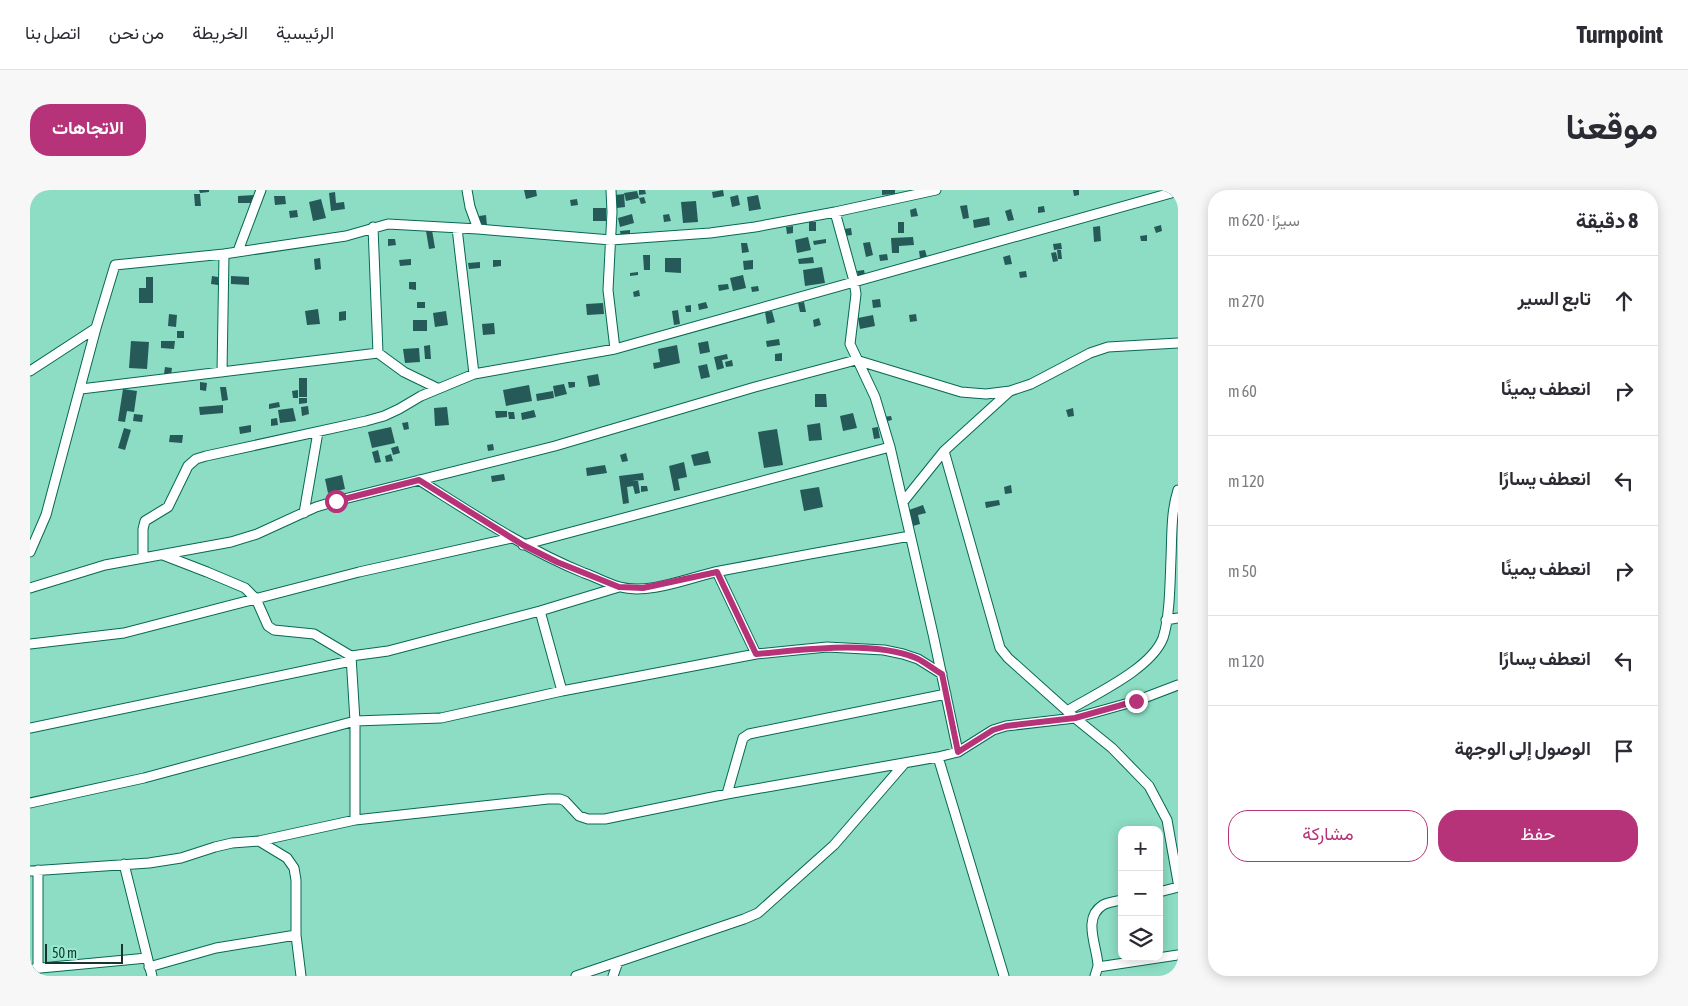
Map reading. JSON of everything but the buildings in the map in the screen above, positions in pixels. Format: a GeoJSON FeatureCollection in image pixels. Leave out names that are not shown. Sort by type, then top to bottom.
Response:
{"type":"FeatureCollection","features":[{"type":"Feature","properties":{"kind":"street"},"geometry":{"type":"LineString","coordinates":[[238,251],[261,190]]}},
{"type":"Feature","properties":{"kind":"street"},"geometry":{"type":"LineString","coordinates":[[467,190],[470,207],[478,229]]}},
{"type":"Feature","properties":{"kind":"street"},"geometry":{"type":"LineString","coordinates":[[611,190],[608,290],[615,348]]}},
{"type":"Feature","properties":{"kind":"street"},"geometry":{"type":"LineString","coordinates":[[30,552],[46,515],[96,328],[115,265],[224,254],[346,236],[388,224],[611,240],[732,230],[835,212],[936,190]]}},
{"type":"Feature","properties":{"kind":"street"},"geometry":{"type":"LineString","coordinates":[[144,558],[142,529],[145,521],[168,508],[188,466],[196,459],[384,416],[438,388],[474,374],[615,348],[1178,191]]}},
{"type":"Feature","properties":{"kind":"street"},"geometry":{"type":"LineString","coordinates":[[835,212],[856,294],[850,344],[875,397],[890,447],[958,752]]}},
{"type":"Feature","properties":{"kind":"street"},"geometry":{"type":"LineString","coordinates":[[373,227],[378,353]]}},
{"type":"Feature","properties":{"kind":"street"},"geometry":{"type":"LineString","coordinates":[[457,228],[474,374]]}},
{"type":"Feature","properties":{"kind":"street"},"geometry":{"type":"LineString","coordinates":[[222,372],[224,254]]}},
{"type":"Feature","properties":{"kind":"street"},"geometry":{"type":"LineString","coordinates":[[30,371],[96,328]]}},
{"type":"Feature","properties":{"kind":"street"},"geometry":{"type":"LineString","coordinates":[[30,588],[105,565],[231,542],[257,534],[336,501],[555,446],[755,387],[856,360],[961,392],[986,394],[1010,391],[1039,380],[1090,353],[1108,347],[1178,344]]}},
{"type":"Feature","properties":{"kind":"street"},"geometry":{"type":"LineString","coordinates":[[81,388],[378,353],[404,372],[438,388]]}},
{"type":"Feature","properties":{"kind":"street"},"geometry":{"type":"LineString","coordinates":[[903,502],[944,451],[1010,391]]}},
{"type":"Feature","properties":{"kind":"street"},"geometry":{"type":"LineString","coordinates":[[304,513],[318,432]]}},
{"type":"Feature","properties":{"kind":"street"},"geometry":{"type":"LineString","coordinates":[[523,545],[890,447]]}},
{"type":"Feature","properties":{"kind":"street"},"geometry":{"type":"LineString","coordinates":[[944,451],[1000,648],[1008,658],[1067,711],[1112,748],[1149,786],[1167,820],[1178,882]]}},
{"type":"Feature","properties":{"kind":"street"},"geometry":{"type":"LineString","coordinates":[[419,480],[523,545],[557,562],[619,587]]}},
{"type":"Feature","properties":{"kind":"street"},"geometry":{"type":"LineString","coordinates":[[1067,711],[1134,672],[1152,654],[1162,638],[1170,586],[1173,513],[1178,490]]}},
{"type":"Feature","properties":{"kind":"street"},"geometry":{"type":"LineString","coordinates":[[30,728],[388,651],[540,611],[619,587],[643,588],[717,572],[910,536]]}},
{"type":"Feature","properties":{"kind":"street"},"geometry":{"type":"LineString","coordinates":[[30,644],[124,633],[359,572],[512,538]]}},
{"type":"Feature","properties":{"kind":"street"},"geometry":{"type":"LineString","coordinates":[[163,554],[245,588],[256,599],[268,626],[274,630],[314,634],[351,659]]}},
{"type":"Feature","properties":{"kind":"street"},"geometry":{"type":"LineString","coordinates":[[717,572],[756,654]]}},
{"type":"Feature","properties":{"kind":"street"},"geometry":{"type":"LineString","coordinates":[[540,611],[562,691]]}},
{"type":"Feature","properties":{"kind":"street"},"geometry":{"type":"LineString","coordinates":[[1166,620],[1178,618]]}},
{"type":"Feature","properties":{"kind":"street"},"geometry":{"type":"LineString","coordinates":[[30,803],[144,778],[355,722],[440,718],[562,691],[756,654],[827,647],[884,650],[918,659],[942,674]]}},
{"type":"Feature","properties":{"kind":"street"},"geometry":{"type":"LineString","coordinates":[[351,659],[355,722],[355,820]]}},
{"type":"Feature","properties":{"kind":"street"},"geometry":{"type":"LineString","coordinates":[[296,935],[148,962],[34,969],[34,871],[149,863],[181,858],[232,843],[259,842],[355,820],[548,799],[565,801],[579,816],[588,819],[605,819],[727,794],[938,757],[958,752],[993,730],[1006,726],[1075,718],[1136,701],[1178,685]]}},
{"type":"Feature","properties":{"kind":"street"},"geometry":{"type":"LineString","coordinates":[[727,794],[743,738],[749,734],[946,694]]}},
{"type":"Feature","properties":{"kind":"street"},"geometry":{"type":"LineString","coordinates":[[938,757],[1004,976]]}},
{"type":"Feature","properties":{"kind":"street"},"geometry":{"type":"LineString","coordinates":[[576,976],[744,919],[758,912],[834,845],[904,764]]}},
{"type":"Feature","properties":{"kind":"street"},"geometry":{"type":"LineString","coordinates":[[259,842],[286,858],[294,868],[296,880],[296,935],[302,976]]}},
{"type":"Feature","properties":{"kind":"street"},"geometry":{"type":"LineString","coordinates":[[124,864],[152,976]]}},
{"type":"Feature","properties":{"kind":"street"},"geometry":{"type":"LineString","coordinates":[[1163,891],[1178,887]]}},
{"type":"Feature","properties":{"kind":"street"},"geometry":{"type":"LineString","coordinates":[[1095,976],[1098,966],[1092,931],[1093,918],[1098,909],[1104,904],[1118,901]]}},
{"type":"Feature","properties":{"kind":"street"},"geometry":{"type":"LineString","coordinates":[[1098,966],[1178,955]]}},
{"type":"Feature","properties":{"kind":"street"},"geometry":{"type":"LineString","coordinates":[[612,976],[618,962]]}},
{"type":"Feature","properties":{"kind":"route"},"geometry":{"type":"LineString","coordinates":[[336,501],[419,480],[523,545],[557,562],[619,587],[643,588],[717,572],[756,654],[827,647],[884,650],[918,659],[942,674],[958,752],[993,730],[1006,726],[1075,718],[1136,701]]}}]}
